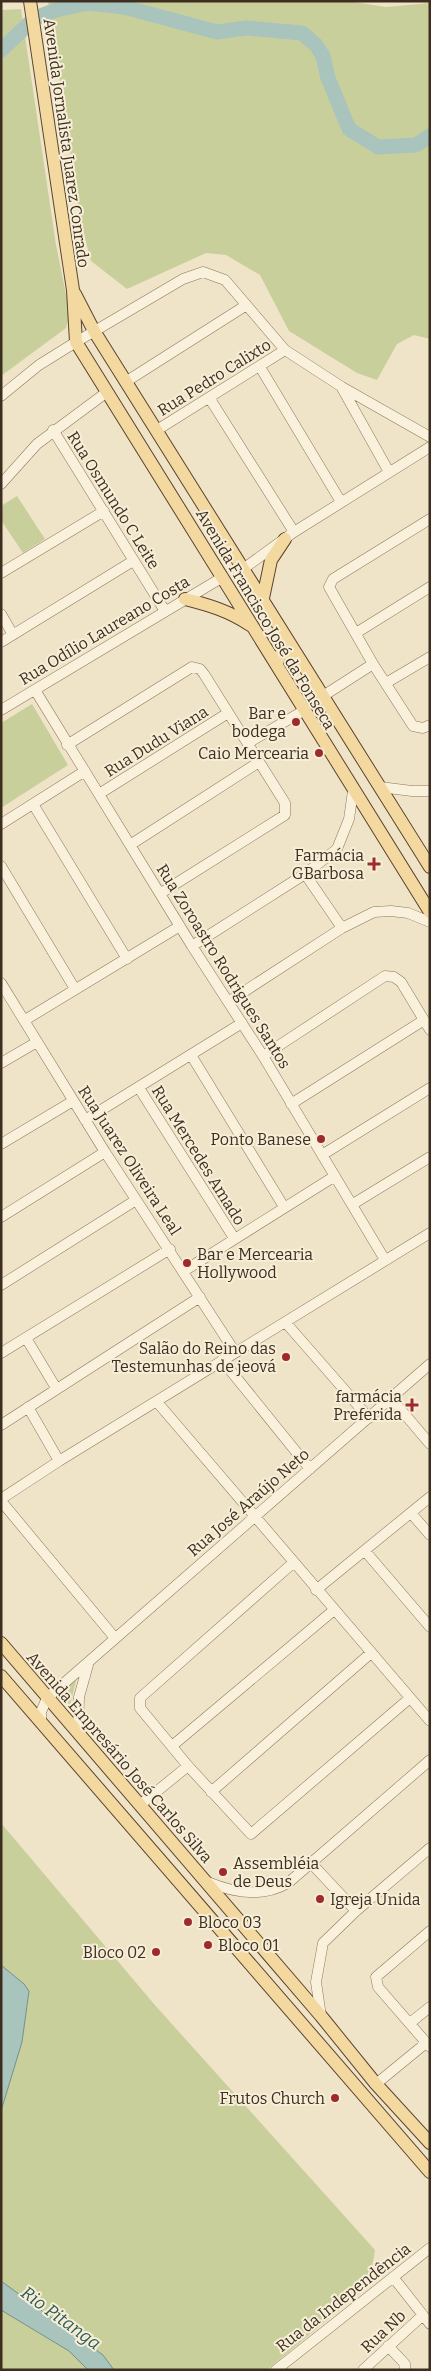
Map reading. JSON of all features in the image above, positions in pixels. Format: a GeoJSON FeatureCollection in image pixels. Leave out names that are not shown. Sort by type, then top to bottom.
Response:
{"type":"FeatureCollection","features":[{"type":"Feature","properties":{"kind":"main road","name":"Avenida Jornalista Juarez Conrado"},"geometry":{"type":"LineString","coordinates":[[30,1],[73,290],[76,342]]}},
{"type":"Feature","properties":{"kind":"main road","name":"Avenida Jornalista Juarez Conrado"},"geometry":{"type":"LineString","coordinates":[[73,290],[94,331]]}},
{"type":"Feature","properties":{"kind":"main road","name":"Avenida Francisco José da Fonseca"},"geometry":{"type":"LineString","coordinates":[[94,331],[158,430],[430,867]]}},
{"type":"Feature","properties":{"kind":"main road","name":"Avenida Francisco José da Fonseca"},"geometry":{"type":"LineString","coordinates":[[76,342],[254,627],[303,711],[430,912]]}},
{"type":"Feature","properties":{"kind":"main road"},"geometry":{"type":"LineString","coordinates":[[263,598],[271,560],[289,536]]}},
{"type":"Feature","properties":{"kind":"main road"},"geometry":{"type":"LineString","coordinates":[[185,599],[216,606],[234,614],[254,627]]}},
{"type":"Feature","properties":{"kind":"main road"},"geometry":{"type":"LineString","coordinates":[[267,649],[279,646],[286,637]]}},
{"type":"Feature","properties":{"kind":"main road"},"geometry":{"type":"LineString","coordinates":[[276,664],[279,656],[284,653],[297,656]]}},
{"type":"Feature","properties":{"kind":"main road","name":"Avenida Empresário José Carlos Silva"},"geometry":{"type":"LineString","coordinates":[[1,1643],[321,2016],[376,2084],[430,2143]]}},
{"type":"Feature","properties":{"kind":"main road"},"geometry":{"type":"LineString","coordinates":[[1,1676],[430,2172]]}},
{"type":"Feature","properties":{"kind":"street"},"geometry":{"type":"LineString","coordinates":[[1,396],[39,365],[183,279],[199,272],[214,275],[224,280],[245,306],[286,350],[342,387],[430,437]]}},
{"type":"Feature","properties":{"kind":"street"},"geometry":{"type":"LineString","coordinates":[[127,381],[245,306]]}},
{"type":"Feature","properties":{"kind":"street","name":"Rua Pedro Calixto"},"geometry":{"type":"LineString","coordinates":[[158,430],[286,350]]}},
{"type":"Feature","properties":{"kind":"street"},"geometry":{"type":"LineString","coordinates":[[260,367],[341,502]]}},
{"type":"Feature","properties":{"kind":"street"},"geometry":{"type":"LineString","coordinates":[[342,387],[389,472]]}},
{"type":"Feature","properties":{"kind":"street"},"geometry":{"type":"LineString","coordinates":[[1,484],[27,453],[53,430],[107,392]]}},
{"type":"Feature","properties":{"kind":"street"},"geometry":{"type":"LineString","coordinates":[[210,399],[289,536]]}},
{"type":"Feature","properties":{"kind":"street","name":"Rua Osmundo C Leite"},"geometry":{"type":"LineString","coordinates":[[53,430],[165,611]]}},
{"type":"Feature","properties":{"kind":"street"},"geometry":{"type":"LineString","coordinates":[[243,569],[289,536],[430,446]]}},
{"type":"Feature","properties":{"kind":"street"},"geometry":{"type":"LineString","coordinates":[[1,573],[104,511]]}},
{"type":"Feature","properties":{"kind":"street"},"geometry":{"type":"LineString","coordinates":[[430,519],[330,581],[330,589],[373,664],[413,726],[423,728],[430,725]]}},
{"type":"Feature","properties":{"kind":"street"},"geometry":{"type":"LineString","coordinates":[[1,642],[133,561]]}},
{"type":"Feature","properties":{"kind":"street","name":"Rua Odílio Laureano Costa"},"geometry":{"type":"LineString","coordinates":[[2,707],[35,690],[223,577]]}},
{"type":"Feature","properties":{"kind":"street"},"geometry":{"type":"LineString","coordinates":[[356,633],[430,587]]}},
{"type":"Feature","properties":{"kind":"street"},"geometry":{"type":"LineString","coordinates":[[1,614],[13,635]]}},
{"type":"Feature","properties":{"kind":"street"},"geometry":{"type":"LineString","coordinates":[[386,683],[430,657]]}},
{"type":"Feature","properties":{"kind":"street"},"geometry":{"type":"LineString","coordinates":[[323,696],[373,664]]}},
{"type":"Feature","properties":{"kind":"street"},"geometry":{"type":"LineString","coordinates":[[67,745],[192,667],[200,669],[248,743],[285,803],[285,815],[161,893]]}},
{"type":"Feature","properties":{"kind":"street","name":"Rua Zoroastro Rodrigues Santos"},"geometry":{"type":"LineString","coordinates":[[35,690],[192,946],[263,1056],[385,1260]]}},
{"type":"Feature","properties":{"kind":"street"},"geometry":{"type":"LineString","coordinates":[[248,743],[303,711]]}},
{"type":"Feature","properties":{"kind":"street","name":"Rua Dudu Viana"},"geometry":{"type":"LineString","coordinates":[[99,794],[228,713]]}},
{"type":"Feature","properties":{"kind":"street"},"geometry":{"type":"LineString","coordinates":[[130,845],[259,762]]}},
{"type":"Feature","properties":{"kind":"street"},"geometry":{"type":"LineString","coordinates":[[1,824],[85,771]]}},
{"type":"Feature","properties":{"kind":"street"},"geometry":{"type":"LineString","coordinates":[[380,787],[430,791]]}},
{"type":"Feature","properties":{"kind":"street"},"geometry":{"type":"LineString","coordinates":[[192,946],[305,874],[339,846],[351,812],[353,791]]}},
{"type":"Feature","properties":{"kind":"street"},"geometry":{"type":"LineString","coordinates":[[33,804],[127,958]]}},
{"type":"Feature","properties":{"kind":"street"},"geometry":{"type":"LineString","coordinates":[[1,866],[75,989]]}},
{"type":"Feature","properties":{"kind":"street"},"geometry":{"type":"LineString","coordinates":[[305,874],[342,928]]}},
{"type":"Feature","properties":{"kind":"street"},"geometry":{"type":"LineString","coordinates":[[228,1002],[342,928],[378,911],[408,913],[430,922]]}},
{"type":"Feature","properties":{"kind":"street"},"geometry":{"type":"LineString","coordinates":[[25,1020],[180,926]]}},
{"type":"Feature","properties":{"kind":"street"},"geometry":{"type":"LineString","coordinates":[[263,1056],[385,976],[394,977],[401,982],[430,1030]]}},
{"type":"Feature","properties":{"kind":"street","name":"Rua Juarez Oliveira Leal"},"geometry":{"type":"LineString","coordinates":[[3,990],[25,1020],[105,1152],[170,1249],[235,1352]]}},
{"type":"Feature","properties":{"kind":"street"},"geometry":{"type":"LineString","coordinates":[[291,1104],[424,1020]]}},
{"type":"Feature","properties":{"kind":"street"},"geometry":{"type":"LineString","coordinates":[[85,1120],[242,1023]]}},
{"type":"Feature","properties":{"kind":"street"},"geometry":{"type":"LineString","coordinates":[[1,1063],[37,1042]]}},
{"type":"Feature","properties":{"kind":"street"},"geometry":{"type":"LineString","coordinates":[[191,1055],[284,1207]]}},
{"type":"Feature","properties":{"kind":"street","name":"Rua Mercedes Amado"},"geometry":{"type":"LineString","coordinates":[[139,1088],[234,1238]]}},
{"type":"Feature","properties":{"kind":"street"},"geometry":{"type":"LineString","coordinates":[[322,1155],[430,1088]]}},
{"type":"Feature","properties":{"kind":"street"},"geometry":{"type":"LineString","coordinates":[[1,1144],[73,1101]]}},
{"type":"Feature","properties":{"kind":"street"},"geometry":{"type":"LineString","coordinates":[[1,1217],[105,1152]]}},
{"type":"Feature","properties":{"kind":"street"},"geometry":{"type":"LineString","coordinates":[[353,1204],[430,1157]]}},
{"type":"Feature","properties":{"kind":"street"},"geometry":{"type":"LineString","coordinates":[[184,1271],[335,1176]]}},
{"type":"Feature","properties":{"kind":"street"},"geometry":{"type":"LineString","coordinates":[[1,1285],[136,1200]]}},
{"type":"Feature","properties":{"kind":"street"},"geometry":{"type":"LineString","coordinates":[[115,1638],[1,1500],[59,1461],[430,1234]]}},
{"type":"Feature","properties":{"kind":"street"},"geometry":{"type":"LineString","coordinates":[[1,1353],[170,1249]]}},
{"type":"Feature","properties":{"kind":"street"},"geometry":{"type":"LineString","coordinates":[[1,1425],[200,1297]]}},
{"type":"Feature","properties":{"kind":"street"},"geometry":{"type":"LineString","coordinates":[[286,1323],[369,1418]]}},
{"type":"Feature","properties":{"kind":"street"},"geometry":{"type":"LineString","coordinates":[[26,1338],[56,1388]]}},
{"type":"Feature","properties":{"kind":"street"},"geometry":{"type":"LineString","coordinates":[[222,1360],[310,1469]]}},
{"type":"Feature","properties":{"kind":"street","name":"Rua José Araújo Neto"},"geometry":{"type":"LineString","coordinates":[[47,1698],[430,1364]]}},
{"type":"Feature","properties":{"kind":"street"},"geometry":{"type":"LineString","coordinates":[[391,1398],[430,1444]]}},
{"type":"Feature","properties":{"kind":"street"},"geometry":{"type":"LineString","coordinates":[[158,1402],[256,1515],[316,1590],[430,1721]]}},
{"type":"Feature","properties":{"kind":"street"},"geometry":{"type":"LineString","coordinates":[[28,1407],[59,1461]]}},
{"type":"Feature","properties":{"kind":"street"},"geometry":{"type":"LineString","coordinates":[[316,1590],[430,1497]]}},
{"type":"Feature","properties":{"kind":"street"},"geometry":{"type":"LineString","coordinates":[[411,1513],[430,1535]]}},
{"type":"Feature","properties":{"kind":"street"},"geometry":{"type":"LineString","coordinates":[[365,1551],[430,1627]]}},
{"type":"Feature","properties":{"kind":"street"},"geometry":{"type":"LineString","coordinates":[[293,1563],[140,1698],[140,1708],[188,1766],[247,1832],[252,1833],[410,1698]]}},
{"type":"Feature","properties":{"kind":"street"},"geometry":{"type":"LineString","coordinates":[[172,1746],[334,1610]]}},
{"type":"Feature","properties":{"kind":"street"},"geometry":{"type":"LineString","coordinates":[[211,1792],[371,1653]]}},
{"type":"Feature","properties":{"kind":"street"},"geometry":{"type":"LineString","coordinates":[[78,1732],[78,1706],[88,1664]]}},
{"type":"Feature","properties":{"kind":"street"},"geometry":{"type":"LineString","coordinates":[[42,1722],[41,1712],[47,1698]]}},
{"type":"Feature","properties":{"kind":"street"},"geometry":{"type":"LineString","coordinates":[[205,1881],[238,1892],[278,1889],[288,1883],[430,1760]]}},
{"type":"Feature","properties":{"kind":"street"},"geometry":{"type":"LineString","coordinates":[[140,1805],[188,1766]]}},
{"type":"Feature","properties":{"kind":"street"},"geometry":{"type":"LineString","coordinates":[[321,2016],[316,1982],[323,1943],[356,1911],[430,1848]]}},
{"type":"Feature","properties":{"kind":"street"},"geometry":{"type":"LineString","coordinates":[[311,1862],[356,1911]]}},
{"type":"Feature","properties":{"kind":"street"},"geometry":{"type":"LineString","coordinates":[[376,2084],[428,2045],[378,1987],[376,1977],[430,1930]]}},
{"type":"Feature","properties":{"kind":"street"},"geometry":{"type":"LineString","coordinates":[[410,2023],[430,2007]]}},
{"type":"Feature","properties":{"kind":"street","name":"Rua da Independência"},"geometry":{"type":"LineString","coordinates":[[276,2370],[430,2248]]}},
{"type":"Feature","properties":{"kind":"street"},"geometry":{"type":"LineString","coordinates":[[393,2277],[430,2324]]}},
{"type":"Feature","properties":{"kind":"street","name":"Rua Nb"},"geometry":{"type":"LineString","coordinates":[[363,2370],[422,2315]]}},
{"type":"Feature","properties":{"kind":"street"},"geometry":{"type":"LineString","coordinates":[[388,2346],[405,2364],[406,2370]]}},
{"type":"Feature","properties":{"kind":"green space"},"geometry":{"type":"Polygon","coordinates":[[[48,1],[348,1],[386,7],[430,3],[430,339],[414,335],[397,344],[377,380],[357,373],[289,331],[260,275],[226,255],[206,253],[127,289],[91,261],[80,219],[48,1]]]}},
{"type":"Feature","properties":{"kind":"green space"},"geometry":{"type":"Polygon","coordinates":[[[21,9],[56,245],[70,314],[66,328],[1,376],[1,10],[21,9]]]}},
{"type":"Feature","properties":{"kind":"green space"},"geometry":{"type":"Polygon","coordinates":[[[17,496],[45,539],[23,553],[1,520],[1,506],[17,496]]]}},
{"type":"Feature","properties":{"kind":"green space"},"geometry":{"type":"Polygon","coordinates":[[[32,704],[68,765],[1,808],[1,723],[32,704]]]}},
{"type":"Feature","properties":{"kind":"green space"},"geometry":{"type":"Polygon","coordinates":[[[77,1677],[70,1705],[57,1697],[77,1677]]]}},
{"type":"Feature","properties":{"kind":"green space"},"geometry":{"type":"Polygon","coordinates":[[[1,1823],[154,2004],[375,2250],[369,2285],[267,2370],[114,2370],[103,2355],[1,2281],[1,2111],[22,2042],[29,1992],[24,1984],[1,1965],[1,1823]]]}},
{"type":"Feature","properties":{"kind":"green space"},"geometry":{"type":"Polygon","coordinates":[[[1,2310],[69,2351],[88,2370],[1,2370],[1,2310]]]}},
{"type":"Feature","properties":{"kind":"water"},"geometry":{"type":"Polygon","coordinates":[[[1,1965],[24,1984],[29,1991],[22,2042],[1,2111],[1,1965]]]}},
{"type":"Feature","properties":{"kind":"water","name":"Rio Pitanga"},"geometry":{"type":"Polygon","coordinates":[[[1,2281],[103,2355],[114,2370],[88,2370],[69,2351],[1,2310],[1,2281]]]}},
{"type":"Feature","properties":{"kind":"waterway","name":"Rio Pitanga"},"geometry":{"type":"LineString","coordinates":[[1,50],[35,18],[56,10],[88,3],[124,7],[217,32],[246,28],[302,33],[316,45],[323,56],[328,78],[349,129],[378,147],[416,145],[430,136]]}},
{"type":"Feature","properties":{"kind":"place","name":"Bar e bodega"},"geometry":{"type":"Point","coordinates":[296,722]}},
{"type":"Feature","properties":{"kind":"place","name":"Caio Mercearia"},"geometry":{"type":"Point","coordinates":[319,753]}},
{"type":"Feature","properties":{"kind":"place","name":"Farmácia GBarbosa"},"geometry":{"type":"Point","coordinates":[374,864]}},
{"type":"Feature","properties":{"kind":"place","name":"Ponto Banese"},"geometry":{"type":"Point","coordinates":[321,1139]}},
{"type":"Feature","properties":{"kind":"place","name":"Bar e Mercearia Hollywood"},"geometry":{"type":"Point","coordinates":[187,1263]}},
{"type":"Feature","properties":{"kind":"place","name":"Salão do Reino das Testemunhas de jeová"},"geometry":{"type":"Point","coordinates":[286,1357]}},
{"type":"Feature","properties":{"kind":"place","name":"farmácia Preferida"},"geometry":{"type":"Point","coordinates":[412,1405]}},
{"type":"Feature","properties":{"kind":"place","name":"Assembléia de Deus"},"geometry":{"type":"Point","coordinates":[223,1872]}},
{"type":"Feature","properties":{"kind":"place","name":"Igreja Unida"},"geometry":{"type":"Point","coordinates":[320,1899]}},
{"type":"Feature","properties":{"kind":"place","name":"Bloco 03"},"geometry":{"type":"Point","coordinates":[188,1922]}},
{"type":"Feature","properties":{"kind":"place","name":"Bloco 01"},"geometry":{"type":"Point","coordinates":[208,1945]}},
{"type":"Feature","properties":{"kind":"place","name":"Bloco 02"},"geometry":{"type":"Point","coordinates":[156,1952]}},
{"type":"Feature","properties":{"kind":"place","name":"Frutos Church"},"geometry":{"type":"Point","coordinates":[335,2098]}}]}
